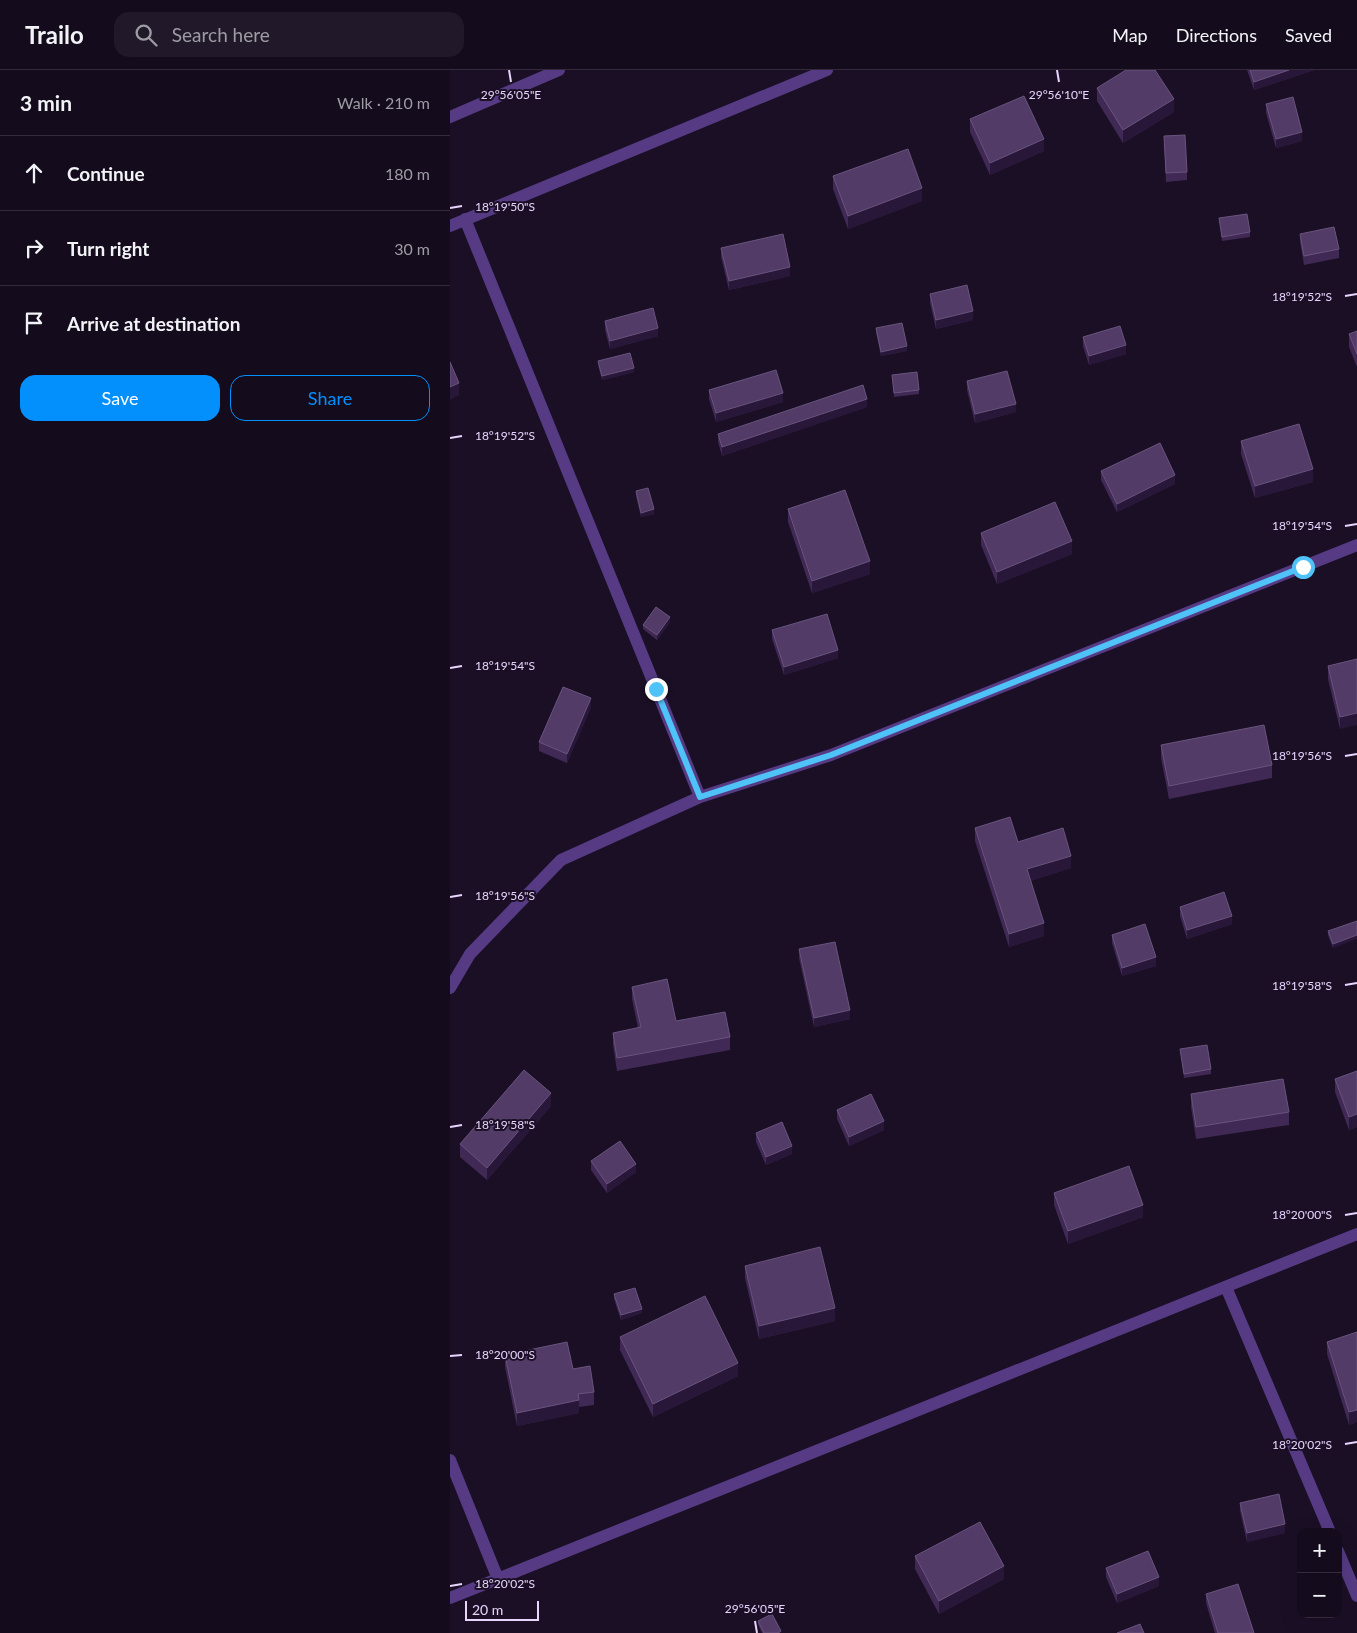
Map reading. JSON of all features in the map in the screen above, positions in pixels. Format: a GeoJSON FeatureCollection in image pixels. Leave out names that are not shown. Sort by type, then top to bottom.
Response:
{"type":"FeatureCollection","features":[{"type":"Feature","properties":{"kind":"street"},"geometry":{"type":"LineString","coordinates":[[450,118],[559,70]]}},
{"type":"Feature","properties":{"kind":"street"},"geometry":{"type":"LineString","coordinates":[[450,226],[827,70]]}},
{"type":"Feature","properties":{"kind":"street"},"geometry":{"type":"LineString","coordinates":[[465,219],[700,797]]}},
{"type":"Feature","properties":{"kind":"street"},"geometry":{"type":"LineString","coordinates":[[450,988],[470,954],[561,860],[700,797],[831,755],[1357,545]]}},
{"type":"Feature","properties":{"kind":"street"},"geometry":{"type":"LineString","coordinates":[[450,1598],[1357,1234]]}},
{"type":"Feature","properties":{"kind":"street"},"geometry":{"type":"LineString","coordinates":[[1226,1287],[1328,1528]]}},
{"type":"Feature","properties":{"kind":"street"},"geometry":{"type":"LineString","coordinates":[[450,1460],[498,1579]]}},
{"type":"Feature","properties":{"kind":"street"},"geometry":{"type":"LineString","coordinates":[[1342,1560],[1357,1596]]}},
{"type":"Feature","properties":{"kind":"building"},"geometry":{"type":"Polygon","coordinates":[[[1126,70],[1155,70],[1174,99],[1123,130],[1097,88],[1126,70]]]}},
{"type":"Feature","properties":{"kind":"building"},"geometry":{"type":"Polygon","coordinates":[[[1250,70],[1289,70],[1254,82],[1250,70]]]}},
{"type":"Feature","properties":{"kind":"building"},"geometry":{"type":"Polygon","coordinates":[[[1024,96],[1044,139],[990,163],[970,119],[1024,96]]]}},
{"type":"Feature","properties":{"kind":"building"},"geometry":{"type":"Polygon","coordinates":[[[1293,97],[1302,132],[1276,139],[1266,104],[1293,97]]]}},
{"type":"Feature","properties":{"kind":"building"},"geometry":{"type":"Polygon","coordinates":[[[1185,135],[1187,172],[1166,173],[1164,136],[1185,135]]]}},
{"type":"Feature","properties":{"kind":"building"},"geometry":{"type":"Polygon","coordinates":[[[908,149],[922,188],[848,216],[833,176],[908,149]]]}},
{"type":"Feature","properties":{"kind":"building"},"geometry":{"type":"Polygon","coordinates":[[[1247,214],[1250,232],[1222,237],[1219,218],[1247,214]]]}},
{"type":"Feature","properties":{"kind":"building"},"geometry":{"type":"Polygon","coordinates":[[[1334,227],[1339,249],[1304,256],[1300,234],[1334,227]]]}},
{"type":"Feature","properties":{"kind":"building"},"geometry":{"type":"Polygon","coordinates":[[[783,234],[790,267],[729,281],[721,248],[783,234]]]}},
{"type":"Feature","properties":{"kind":"building"},"geometry":{"type":"Polygon","coordinates":[[[967,285],[973,311],[936,320],[930,294],[967,285]]]}},
{"type":"Feature","properties":{"kind":"building"},"geometry":{"type":"Polygon","coordinates":[[[653,308],[658,328],[610,341],[605,321],[653,308]]]}},
{"type":"Feature","properties":{"kind":"building"},"geometry":{"type":"Polygon","coordinates":[[[902,323],[907,346],[881,352],[876,328],[902,323]]]}},
{"type":"Feature","properties":{"kind":"building"},"geometry":{"type":"Polygon","coordinates":[[[1120,326],[1126,345],[1089,356],[1083,337],[1120,326]]]}},
{"type":"Feature","properties":{"kind":"building"},"geometry":{"type":"Polygon","coordinates":[[[1357,331],[1357,354],[1349,334],[1357,331]]]}},
{"type":"Feature","properties":{"kind":"building"},"geometry":{"type":"Polygon","coordinates":[[[630,353],[634,368],[602,376],[598,361],[630,353]]]}},
{"type":"Feature","properties":{"kind":"building"},"geometry":{"type":"Polygon","coordinates":[[[450,362],[459,383],[450,387],[450,362]]]}},
{"type":"Feature","properties":{"kind":"building"},"geometry":{"type":"Polygon","coordinates":[[[776,370],[783,393],[716,413],[709,390],[776,370]]]}},
{"type":"Feature","properties":{"kind":"building"},"geometry":{"type":"Polygon","coordinates":[[[1007,371],[1016,404],[975,414],[967,381],[1007,371]]]}},
{"type":"Feature","properties":{"kind":"building"},"geometry":{"type":"Polygon","coordinates":[[[917,372],[919,390],[894,393],[892,375],[917,372]]]}},
{"type":"Feature","properties":{"kind":"building"},"geometry":{"type":"Polygon","coordinates":[[[863,385],[867,399],[722,447],[718,434],[863,385]]]}},
{"type":"Feature","properties":{"kind":"building"},"geometry":{"type":"Polygon","coordinates":[[[1299,424],[1313,469],[1255,486],[1241,441],[1299,424]]]}},
{"type":"Feature","properties":{"kind":"building"},"geometry":{"type":"Polygon","coordinates":[[[1160,443],[1175,475],[1117,504],[1101,471],[1160,443]]]}},
{"type":"Feature","properties":{"kind":"building"},"geometry":{"type":"Polygon","coordinates":[[[648,488],[654,509],[641,513],[636,491],[648,488]]]}},
{"type":"Feature","properties":{"kind":"building"},"geometry":{"type":"Polygon","coordinates":[[[845,490],[870,561],[812,581],[788,509],[845,490]]]}},
{"type":"Feature","properties":{"kind":"building"},"geometry":{"type":"Polygon","coordinates":[[[1055,502],[1072,541],[997,572],[981,533],[1055,502]]]}},
{"type":"Feature","properties":{"kind":"building"},"geometry":{"type":"Polygon","coordinates":[[[656,607],[670,617],[657,635],[643,625],[656,607]]]}},
{"type":"Feature","properties":{"kind":"building"},"geometry":{"type":"Polygon","coordinates":[[[827,614],[838,650],[784,667],[772,630],[827,614]]]}},
{"type":"Feature","properties":{"kind":"building"},"geometry":{"type":"Polygon","coordinates":[[[1357,659],[1357,713],[1340,717],[1328,666],[1357,659]]]}},
{"type":"Feature","properties":{"kind":"building"},"geometry":{"type":"Polygon","coordinates":[[[563,687],[591,698],[567,754],[539,742],[563,687]]]}},
{"type":"Feature","properties":{"kind":"building"},"geometry":{"type":"Polygon","coordinates":[[[1264,725],[1272,765],[1169,786],[1161,745],[1264,725]]]}},
{"type":"Feature","properties":{"kind":"building"},"geometry":{"type":"Polygon","coordinates":[[[1010,817],[1018,842],[1063,828],[1071,856],[1027,869],[1044,923],[1009,934],[975,828],[1010,817]]]}},
{"type":"Feature","properties":{"kind":"building"},"geometry":{"type":"Polygon","coordinates":[[[1224,892],[1232,916],[1187,930],[1180,907],[1224,892]]]}},
{"type":"Feature","properties":{"kind":"building"},"geometry":{"type":"Polygon","coordinates":[[[1357,921],[1357,935],[1333,944],[1328,931],[1357,921]]]}},
{"type":"Feature","properties":{"kind":"building"},"geometry":{"type":"Polygon","coordinates":[[[1145,924],[1156,957],[1122,968],[1112,935],[1145,924]]]}},
{"type":"Feature","properties":{"kind":"building"},"geometry":{"type":"Polygon","coordinates":[[[835,942],[850,1010],[814,1018],[799,949],[835,942]]]}},
{"type":"Feature","properties":{"kind":"building"},"geometry":{"type":"Polygon","coordinates":[[[667,979],[676,1021],[725,1012],[730,1037],[617,1058],[613,1033],[641,1027],[632,987],[667,979]]]}},
{"type":"Feature","properties":{"kind":"building"},"geometry":{"type":"Polygon","coordinates":[[[1207,1045],[1211,1069],[1184,1074],[1180,1049],[1207,1045]]]}},
{"type":"Feature","properties":{"kind":"building"},"geometry":{"type":"Polygon","coordinates":[[[524,1070],[551,1093],[487,1168],[460,1144],[524,1070]]]}},
{"type":"Feature","properties":{"kind":"building"},"geometry":{"type":"Polygon","coordinates":[[[1357,1071],[1357,1114],[1349,1117],[1335,1079],[1357,1071]]]}},
{"type":"Feature","properties":{"kind":"building"},"geometry":{"type":"Polygon","coordinates":[[[1283,1079],[1289,1112],[1196,1127],[1191,1094],[1283,1079]]]}},
{"type":"Feature","properties":{"kind":"building"},"geometry":{"type":"Polygon","coordinates":[[[871,1094],[884,1121],[849,1137],[837,1110],[871,1094]]]}},
{"type":"Feature","properties":{"kind":"building"},"geometry":{"type":"Polygon","coordinates":[[[782,1122],[792,1146],[766,1157],[756,1133],[782,1122]]]}},
{"type":"Feature","properties":{"kind":"building"},"geometry":{"type":"Polygon","coordinates":[[[620,1141],[636,1164],[607,1184],[591,1161],[620,1141]]]}},
{"type":"Feature","properties":{"kind":"building"},"geometry":{"type":"Polygon","coordinates":[[[1129,1166],[1143,1205],[1068,1231],[1054,1193],[1129,1166]]]}},
{"type":"Feature","properties":{"kind":"building"},"geometry":{"type":"Polygon","coordinates":[[[820,1247],[835,1308],[759,1326],[745,1266],[820,1247]]]}},
{"type":"Feature","properties":{"kind":"building"},"geometry":{"type":"Polygon","coordinates":[[[635,1288],[642,1309],[621,1315],[614,1294],[635,1288]]]}},
{"type":"Feature","properties":{"kind":"building"},"geometry":{"type":"Polygon","coordinates":[[[705,1296],[738,1363],[653,1404],[620,1337],[705,1296]]]}},
{"type":"Feature","properties":{"kind":"building"},"geometry":{"type":"Polygon","coordinates":[[[1357,1332],[1357,1410],[1349,1412],[1327,1342],[1357,1332]]]}},
{"type":"Feature","properties":{"kind":"building"},"geometry":{"type":"Polygon","coordinates":[[[567,1342],[573,1369],[590,1366],[594,1392],[578,1394],[579,1400],[517,1413],[505,1355],[567,1342]]]}},
{"type":"Feature","properties":{"kind":"building"},"geometry":{"type":"Polygon","coordinates":[[[1279,1494],[1285,1524],[1247,1533],[1240,1503],[1279,1494]]]}},
{"type":"Feature","properties":{"kind":"building"},"geometry":{"type":"Polygon","coordinates":[[[980,1522],[1004,1566],[939,1601],[915,1556],[980,1522]]]}},
{"type":"Feature","properties":{"kind":"building"},"geometry":{"type":"Polygon","coordinates":[[[1148,1551],[1159,1577],[1117,1594],[1106,1568],[1148,1551]]]}},
{"type":"Feature","properties":{"kind":"building"},"geometry":{"type":"Polygon","coordinates":[[[1238,1584],[1254,1633],[1218,1633],[1206,1594],[1238,1584]]]}},
{"type":"Feature","properties":{"kind":"building"},"geometry":{"type":"Polygon","coordinates":[[[772,1614],[781,1631],[778,1633],[764,1633],[758,1621],[772,1614]]]}},
{"type":"Feature","properties":{"kind":"building"},"geometry":{"type":"Polygon","coordinates":[[[1140,1624],[1144,1633],[1117,1633],[1140,1624]]]}},
{"type":"Feature","properties":{"kind":"route"},"geometry":{"type":"LineString","coordinates":[[656,689],[700,797],[831,755],[1303,567]]}}]}
